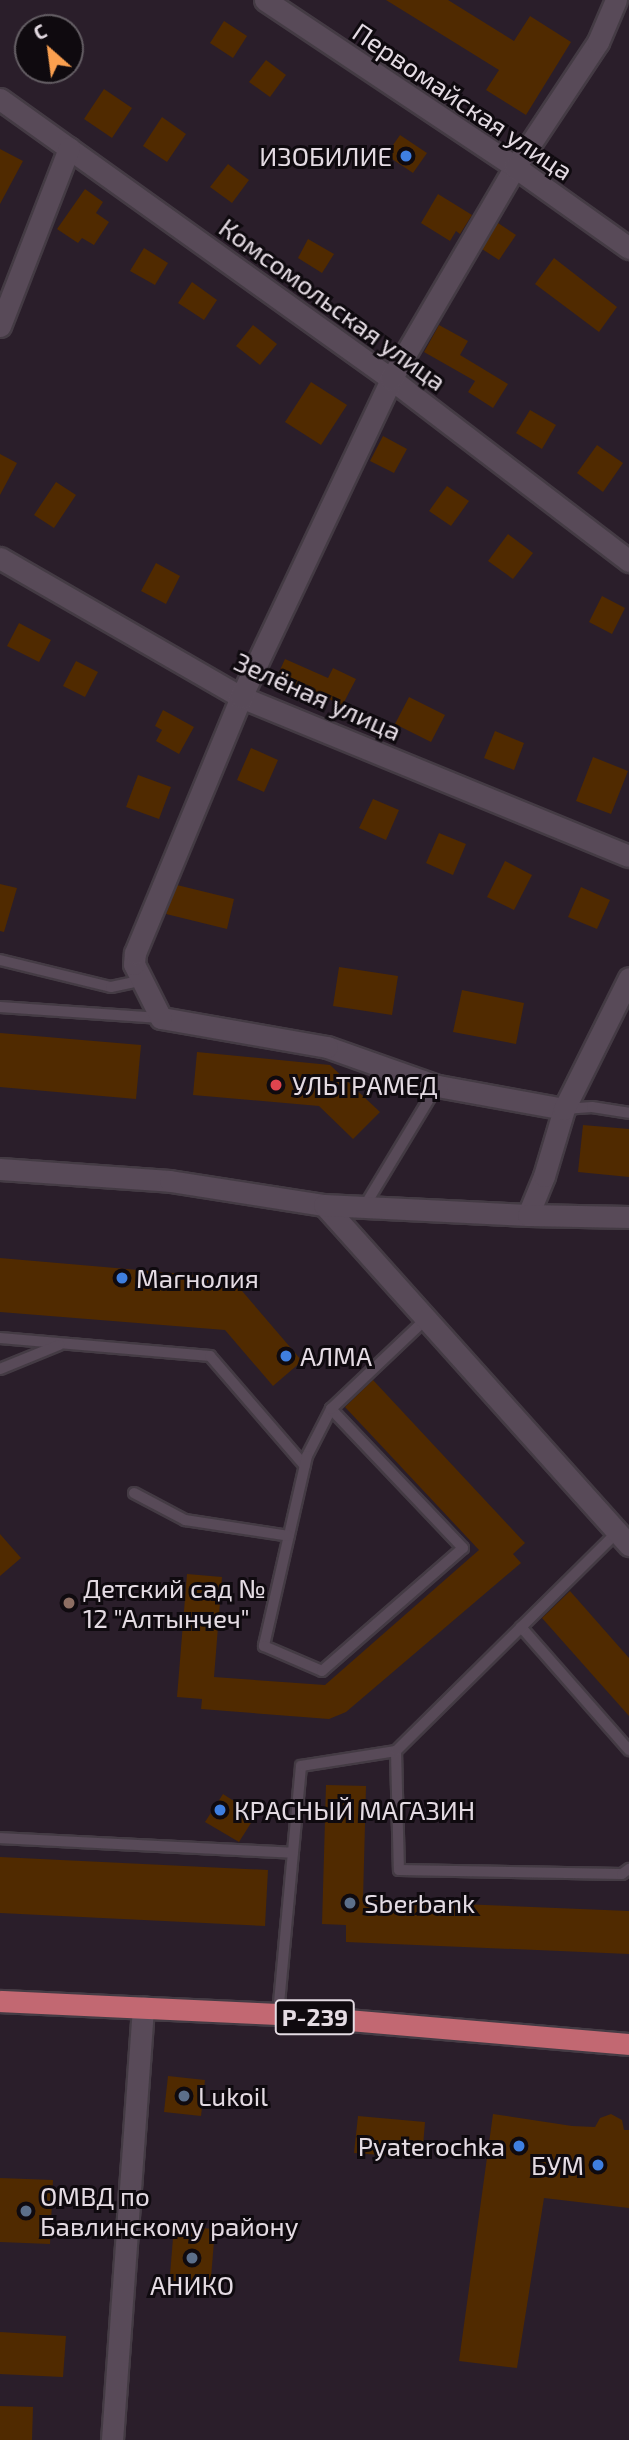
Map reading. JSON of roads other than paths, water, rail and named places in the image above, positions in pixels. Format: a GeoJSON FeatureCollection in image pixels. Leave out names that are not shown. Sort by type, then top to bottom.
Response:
{"type":"FeatureCollection","features":[{"type":"Feature","properties":{"kind":"highway","name":"Р-239"},"geometry":{"type":"LineString","coordinates":[[0,2001],[278,2014],[629,2044]]}},
{"type":"Feature","properties":{"kind":"street"},"geometry":{"type":"LineString","coordinates":[[564,1109],[437,1086],[327,1047],[161,1018],[140,981],[134,964],[135,953],[241,697],[391,379],[515,167],[598,42],[616,0]]}},
{"type":"Feature","properties":{"kind":"street","name":"Первомайская улица"},"geometry":{"type":"LineString","coordinates":[[277,3],[629,248]]}},
{"type":"Feature","properties":{"kind":"street","name":"Комсомольская улица"},"geometry":{"type":"LineString","coordinates":[[0,99],[391,379],[629,561]]}},
{"type":"Feature","properties":{"kind":"street"},"geometry":{"type":"LineString","coordinates":[[0,326],[69,148]]}},
{"type":"Feature","properties":{"kind":"street","name":"Зелёная улица"},"geometry":{"type":"LineString","coordinates":[[0,558],[241,697],[629,856]]}},
{"type":"Feature","properties":{"kind":"street"},"geometry":{"type":"LineString","coordinates":[[528,1215],[544,1176],[564,1109],[629,978]]}},
{"type":"Feature","properties":{"kind":"street"},"geometry":{"type":"LineString","coordinates":[[0,1169],[170,1181],[324,1205],[629,1217]]}},
{"type":"Feature","properties":{"kind":"street"},"geometry":{"type":"LineString","coordinates":[[324,1205],[623,1539]]}},
{"type":"Feature","properties":{"kind":"street"},"geometry":{"type":"LineString","coordinates":[[112,2440],[143,2007]]}},
{"type":"Feature","properties":{"kind":"lane"},"geometry":{"type":"LineString","coordinates":[[0,960],[111,987],[140,981]]}},
{"type":"Feature","properties":{"kind":"lane"},"geometry":{"type":"LineString","coordinates":[[0,1007],[161,1018]]}},
{"type":"Feature","properties":{"kind":"lane"},"geometry":{"type":"LineString","coordinates":[[364,1207],[437,1086]]}},
{"type":"Feature","properties":{"kind":"lane"},"geometry":{"type":"LineString","coordinates":[[564,1109],[592,1107],[629,1113]]}},
{"type":"Feature","properties":{"kind":"lane"},"geometry":{"type":"LineString","coordinates":[[331,1409],[463,1548],[322,1671],[264,1646],[305,1466],[331,1409],[426,1319]]}},
{"type":"Feature","properties":{"kind":"lane"},"geometry":{"type":"LineString","coordinates":[[0,1338],[210,1356],[305,1466]]}},
{"type":"Feature","properties":{"kind":"lane"},"geometry":{"type":"LineString","coordinates":[[0,1370],[62,1344]]}},
{"type":"Feature","properties":{"kind":"lane"},"geometry":{"type":"LineString","coordinates":[[134,1493],[185,1520],[289,1535]]}},
{"type":"Feature","properties":{"kind":"lane"},"geometry":{"type":"LineString","coordinates":[[278,2014],[301,1766],[396,1751],[521,1627],[623,1539]]}},
{"type":"Feature","properties":{"kind":"lane"},"geometry":{"type":"LineString","coordinates":[[521,1627],[629,1750]]}},
{"type":"Feature","properties":{"kind":"lane"},"geometry":{"type":"LineString","coordinates":[[396,1751],[399,1870],[622,1874],[629,1869]]}},
{"type":"Feature","properties":{"kind":"lane"},"geometry":{"type":"LineString","coordinates":[[0,1838],[293,1853]]}},
{"type":"Feature","properties":{"kind":"place","name":"ИЗОБИЛИЕ"},"geometry":{"type":"Point","coordinates":[406,156]}},
{"type":"Feature","properties":{"kind":"place","name":"УЛЬТРАМЕД"},"geometry":{"type":"Point","coordinates":[276,1085]}},
{"type":"Feature","properties":{"kind":"place","name":"Магнолия"},"geometry":{"type":"Point","coordinates":[122,1278]}},
{"type":"Feature","properties":{"kind":"place","name":"АЛМА"},"geometry":{"type":"Point","coordinates":[286,1356]}},
{"type":"Feature","properties":{"kind":"place","name":"Детский сад № 12 \"Алтынчеч\""},"geometry":{"type":"Point","coordinates":[69,1603]}},
{"type":"Feature","properties":{"kind":"place","name":"КРАСНЫЙ МАГАЗИН"},"geometry":{"type":"Point","coordinates":[220,1810]}},
{"type":"Feature","properties":{"kind":"place","name":"Sberbank"},"geometry":{"type":"Point","coordinates":[350,1903]}},
{"type":"Feature","properties":{"kind":"place","name":"Lukoil"},"geometry":{"type":"Point","coordinates":[184,2096]}},
{"type":"Feature","properties":{"kind":"place","name":"Pyaterochka"},"geometry":{"type":"Point","coordinates":[519,2146]}},
{"type":"Feature","properties":{"kind":"place","name":"БУМ"},"geometry":{"type":"Point","coordinates":[598,2165]}},
{"type":"Feature","properties":{"kind":"place","name":"ОМВД по Бавлинскому району"},"geometry":{"type":"Point","coordinates":[26,2211]}},
{"type":"Feature","properties":{"kind":"place","name":"АНИКО"},"geometry":{"type":"Point","coordinates":[192,2258]}}]}
